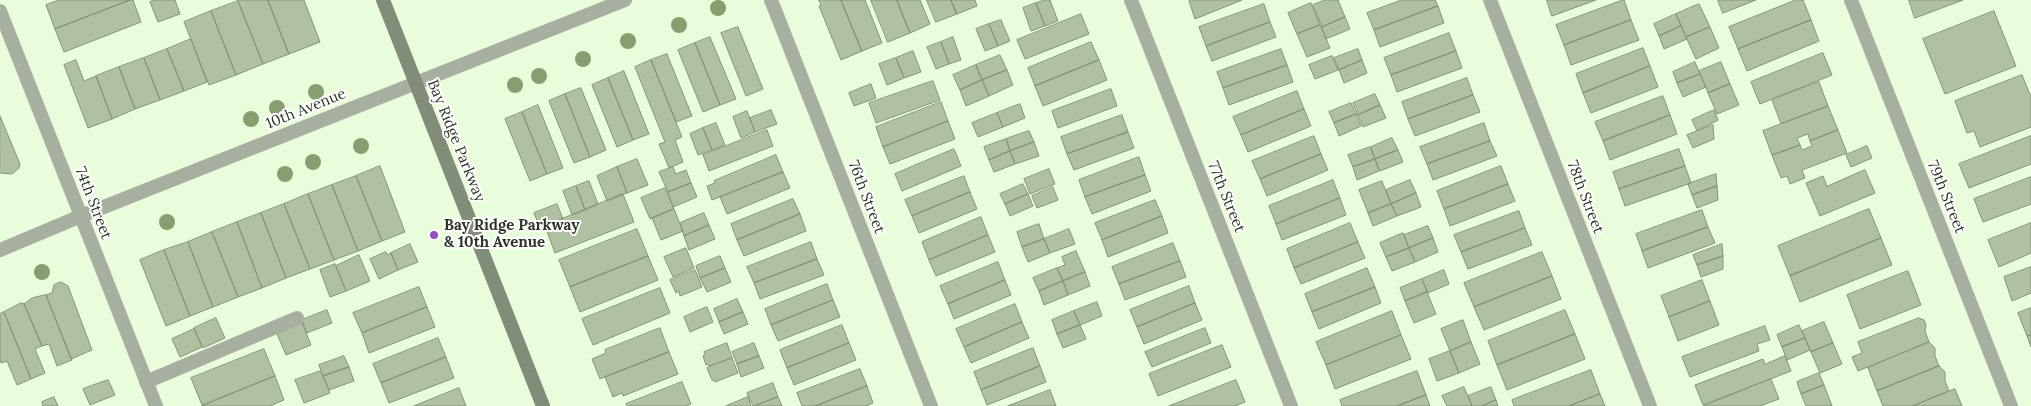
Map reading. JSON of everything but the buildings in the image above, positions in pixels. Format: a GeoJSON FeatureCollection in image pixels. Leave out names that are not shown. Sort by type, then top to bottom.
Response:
{"type":"FeatureCollection","features":[{"type":"Feature","properties":{"kind":"main road","name":"Bay Ridge Parkway"},"geometry":{"type":"LineString","coordinates":[[383,0],[543,406]]}},
{"type":"Feature","properties":{"kind":"street","name":"10th Avenue"},"geometry":{"type":"LineString","coordinates":[[0,250],[415,82],[625,0]]}},
{"type":"Feature","properties":{"kind":"street","name":"76th Street"},"geometry":{"type":"LineString","coordinates":[[771,0],[931,406]]}},
{"type":"Feature","properties":{"kind":"street","name":"77th Street"},"geometry":{"type":"LineString","coordinates":[[1131,0],[1291,406]]}},
{"type":"Feature","properties":{"kind":"street","name":"78th Street"},"geometry":{"type":"LineString","coordinates":[[1490,0],[1650,406]]}},
{"type":"Feature","properties":{"kind":"street","name":"79th Street"},"geometry":{"type":"LineString","coordinates":[[1851,0],[2011,406]]}},
{"type":"Feature","properties":{"kind":"street","name":"74th Street"},"geometry":{"type":"LineString","coordinates":[[0,11],[156,406]]}},
{"type":"Feature","properties":{"kind":"street"},"geometry":{"type":"LineString","coordinates":[[146,382],[297,318]]}},
{"type":"Feature","properties":{"kind":"place","name":"Bay Ridge Parkway & 10th Avenue"},"geometry":{"type":"Point","coordinates":[434,235]}}]}
